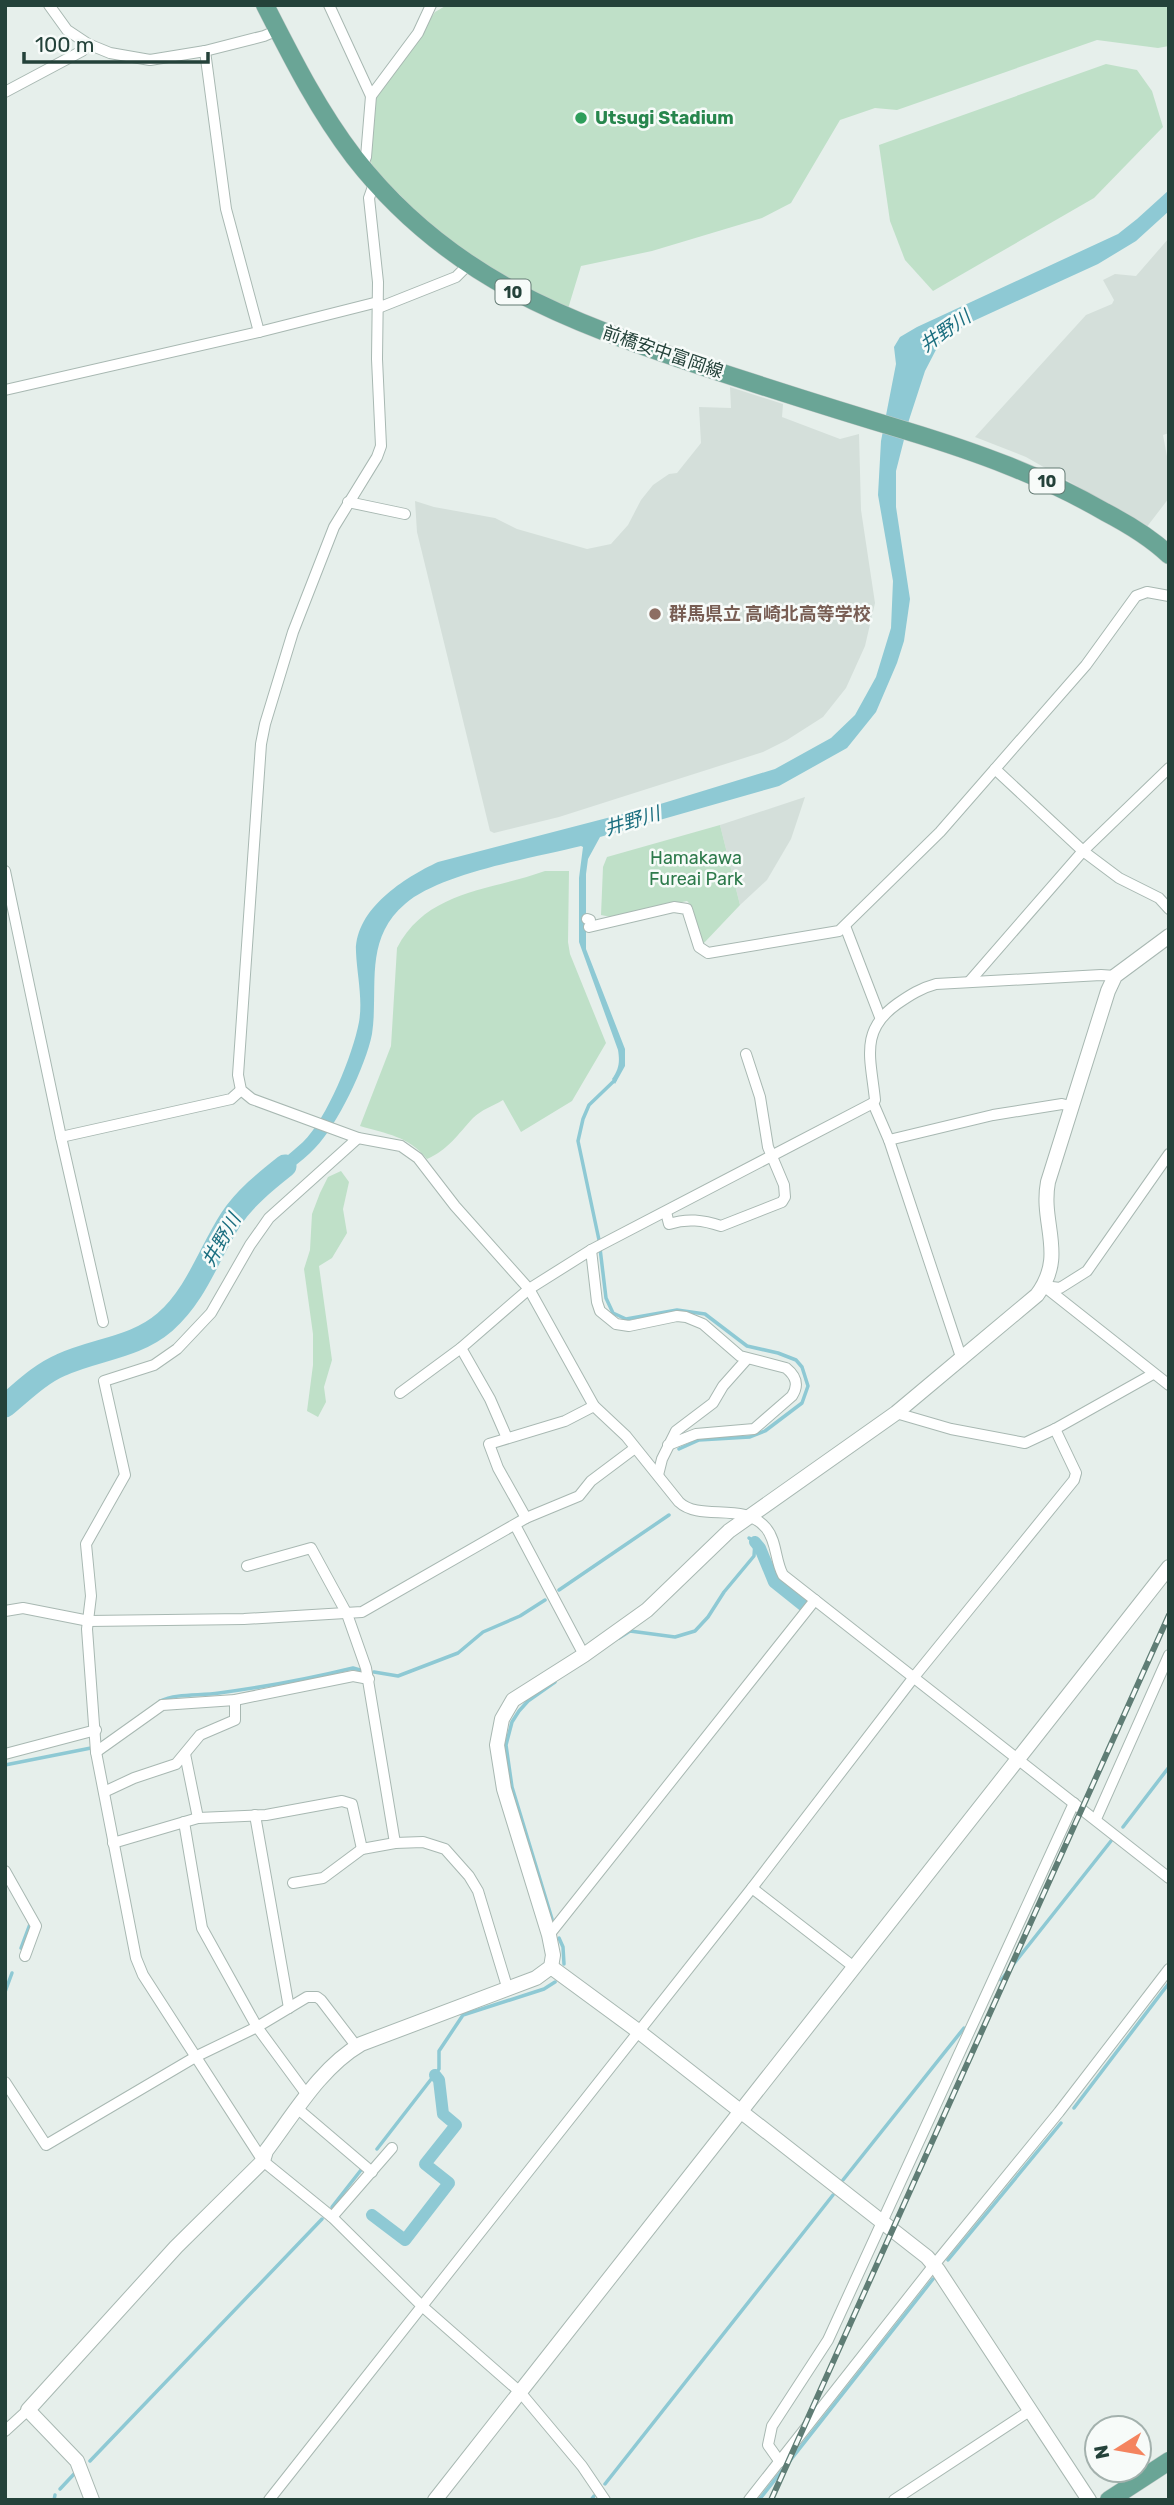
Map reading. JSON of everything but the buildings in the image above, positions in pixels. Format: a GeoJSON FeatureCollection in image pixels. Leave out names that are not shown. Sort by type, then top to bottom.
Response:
{"type":"FeatureCollection","features":[{"type":"Feature","properties":{"kind":"main road","name":"前橋安中富岡線"},"geometry":{"type":"LineString","coordinates":[[265,5],[316,101],[362,167],[425,231],[495,282],[578,323],[992,459],[1068,490],[1134,528],[1169,555]]}},
{"type":"Feature","properties":{"kind":"main road"},"geometry":{"type":"LineString","coordinates":[[1109,2500],[1169,2461]]}},
{"type":"Feature","properties":{"kind":"street"},"geometry":{"type":"LineString","coordinates":[[49,5],[67,30],[88,44],[110,52],[150,60],[205,51],[278,30]]}},
{"type":"Feature","properties":{"kind":"street"},"geometry":{"type":"LineString","coordinates":[[329,5],[370,96],[366,157],[362,167]]}},
{"type":"Feature","properties":{"kind":"street"},"geometry":{"type":"LineString","coordinates":[[370,96],[418,33],[431,5]]}},
{"type":"Feature","properties":{"kind":"street"},"geometry":{"type":"LineString","coordinates":[[5,92],[82,51],[88,44]]}},
{"type":"Feature","properties":{"kind":"street"},"geometry":{"type":"LineString","coordinates":[[205,51],[226,209],[259,332]]}},
{"type":"Feature","properties":{"kind":"street"},"geometry":{"type":"LineString","coordinates":[[375,181],[369,198],[378,305],[377,359],[381,446],[334,527],[293,632],[265,724],[261,744],[238,1075],[241,1090],[252,1099],[358,1138],[401,1146],[418,1157],[455,1206],[529,1289],[594,1406],[626,1436],[685,1507],[749,1515],[766,1528],[783,1574],[1169,1878]]}},
{"type":"Feature","properties":{"kind":"street"},"geometry":{"type":"LineString","coordinates":[[5,390],[378,305],[456,277],[469,264]]}},
{"type":"Feature","properties":{"kind":"street"},"geometry":{"type":"LineString","coordinates":[[348,502],[405,514]]}},
{"type":"Feature","properties":{"kind":"street"},"geometry":{"type":"LineString","coordinates":[[589,922],[684,907],[701,950],[715,953],[770,942],[833,934],[845,926],[940,832],[1086,665],[1136,596],[1147,592],[1169,596]]}},
{"type":"Feature","properties":{"kind":"street"},"geometry":{"type":"LineString","coordinates":[[970,982],[1083,851],[1169,768]]}},
{"type":"Feature","properties":{"kind":"street"},"geometry":{"type":"LineString","coordinates":[[995,769],[1083,851],[1119,878],[1159,898],[1169,909]]}},
{"type":"Feature","properties":{"kind":"street"},"geometry":{"type":"LineString","coordinates":[[5,871],[103,1322]]}},
{"type":"Feature","properties":{"kind":"street"},"geometry":{"type":"LineString","coordinates":[[845,926],[880,1017]]}},
{"type":"Feature","properties":{"kind":"street"},"geometry":{"type":"LineString","coordinates":[[5,2431],[28,2410],[176,2247],[263,2161],[267,2151],[307,2095],[337,2063],[357,2047],[508,1990],[537,1978],[551,1967],[553,1961],[549,1935],[504,1789],[497,1745],[502,1718],[513,1700],[584,1655],[647,1610],[729,1531],[896,1413],[962,1360],[1044,1286],[1051,1271],[1053,1256],[1046,1193],[1070,1106],[1102,1007],[1115,976],[1169,936]]}},
{"type":"Feature","properties":{"kind":"street"},"geometry":{"type":"LineString","coordinates":[[962,1360],[889,1140],[873,1103],[871,1035],[880,1017],[914,992],[936,984],[1115,976]]}},
{"type":"Feature","properties":{"kind":"street"},"geometry":{"type":"LineString","coordinates":[[666,1212],[669,1224],[691,1220],[721,1226],[782,1202],[785,1197],[784,1185],[768,1147],[760,1097],[746,1054]]}},
{"type":"Feature","properties":{"kind":"street"},"geometry":{"type":"LineString","coordinates":[[61,1137],[231,1099],[241,1090]]}},
{"type":"Feature","properties":{"kind":"street"},"geometry":{"type":"LineString","coordinates":[[400,1393],[461,1348],[529,1289],[593,1250],[873,1103]]}},
{"type":"Feature","properties":{"kind":"street"},"geometry":{"type":"LineString","coordinates":[[889,1140],[993,1115],[1062,1104],[1070,1106]]}},
{"type":"Feature","properties":{"kind":"street"},"geometry":{"type":"LineString","coordinates":[[358,1138],[270,1218],[250,1245],[211,1313],[177,1349],[154,1365],[104,1381],[125,1475],[86,1544],[91,1596],[88,1629],[96,1752],[136,1958],[143,1975],[263,2161],[332,2217],[422,2306],[520,2392],[582,2466],[605,2500]]}},
{"type":"Feature","properties":{"kind":"street"},"geometry":{"type":"LineString","coordinates":[[1044,1286],[1060,1288],[1087,1271],[1169,1154]]}},
{"type":"Feature","properties":{"kind":"street"},"geometry":{"type":"LineString","coordinates":[[593,1250],[597,1303],[600,1311],[616,1325],[629,1326],[677,1316],[686,1317],[703,1324],[740,1356],[786,1367],[796,1381],[796,1390],[792,1396],[754,1429],[696,1434],[668,1446]]}},
{"type":"Feature","properties":{"kind":"street"},"geometry":{"type":"LineString","coordinates":[[1044,1286],[1169,1385]]}},
{"type":"Feature","properties":{"kind":"street"},"geometry":{"type":"LineString","coordinates":[[461,1348],[490,1399],[507,1438]]}},
{"type":"Feature","properties":{"kind":"street"},"geometry":{"type":"LineString","coordinates":[[658,1475],[668,1446],[682,1425],[713,1403],[723,1386],[747,1359]]}},
{"type":"Feature","properties":{"kind":"street"},"geometry":{"type":"LineString","coordinates":[[896,1413],[951,1429],[1025,1443],[1153,1374]]}},
{"type":"Feature","properties":{"kind":"street"},"geometry":{"type":"LineString","coordinates":[[526,1518],[498,1468],[489,1444],[565,1421],[594,1406]]}},
{"type":"Feature","properties":{"kind":"street"},"geometry":{"type":"LineString","coordinates":[[269,2500],[752,1888],[914,1677],[1074,1480],[1076,1473],[1055,1429]]}},
{"type":"Feature","properties":{"kind":"street"},"geometry":{"type":"LineString","coordinates":[[5,1611],[23,1608],[89,1621],[244,1619],[362,1612],[526,1518],[579,1496],[591,1480],[635,1448]]}},
{"type":"Feature","properties":{"kind":"street"},"geometry":{"type":"LineString","coordinates":[[515,1525],[584,1655]]}},
{"type":"Feature","properties":{"kind":"street"},"geometry":{"type":"LineString","coordinates":[[247,1566],[311,1548],[347,1614],[369,1679],[395,1843]]}},
{"type":"Feature","properties":{"kind":"street"},"geometry":{"type":"LineString","coordinates":[[435,2500],[1169,1567]]}},
{"type":"Feature","properties":{"kind":"street"},"geometry":{"type":"LineString","coordinates":[[549,1935],[815,1600]]}},
{"type":"Feature","properties":{"kind":"street"},"geometry":{"type":"LineString","coordinates":[[1096,1819],[1169,1655]]}},
{"type":"Feature","properties":{"kind":"street"},"geometry":{"type":"LineString","coordinates":[[96,1752],[162,1705],[234,1700],[353,1676],[369,1679]]}},
{"type":"Feature","properties":{"kind":"street"},"geometry":{"type":"LineString","coordinates":[[104,1792],[134,1778],[176,1764],[200,1735],[235,1720],[234,1700]]}},
{"type":"Feature","properties":{"kind":"street"},"geometry":{"type":"LineString","coordinates":[[5,1754],[96,1730]]}},
{"type":"Feature","properties":{"kind":"street"},"geometry":{"type":"LineString","coordinates":[[185,1754],[198,1818]]}},
{"type":"Feature","properties":{"kind":"street"},"geometry":{"type":"LineString","coordinates":[[113,1843],[198,1818],[255,1815],[348,1801],[355,1810],[362,1849]]}},
{"type":"Feature","properties":{"kind":"street"},"geometry":{"type":"LineString","coordinates":[[780,2462],[768,2445],[772,2426],[828,2340],[1074,1803]]}},
{"type":"Feature","properties":{"kind":"street"},"geometry":{"type":"LineString","coordinates":[[255,1815],[289,2008]]}},
{"type":"Feature","properties":{"kind":"street"},"geometry":{"type":"LineString","coordinates":[[184,1822],[202,1927],[257,2027],[307,2095]]}},
{"type":"Feature","properties":{"kind":"street"},"geometry":{"type":"LineString","coordinates":[[293,1883],[323,1878],[362,1849],[395,1843],[435,1844],[454,1857],[478,1891],[508,1990]]}},
{"type":"Feature","properties":{"kind":"street"},"geometry":{"type":"LineString","coordinates":[[5,1871],[36,1926],[25,1956]]}},
{"type":"Feature","properties":{"kind":"street"},"geometry":{"type":"LineString","coordinates":[[752,1888],[854,1966]]}},
{"type":"Feature","properties":{"kind":"street"},"geometry":{"type":"LineString","coordinates":[[551,1967],[638,2031],[928,2257],[1089,2500]]}},
{"type":"Feature","properties":{"kind":"street"},"geometry":{"type":"LineString","coordinates":[[749,2500],[933,2264],[1059,2112],[1169,1969]]}},
{"type":"Feature","properties":{"kind":"street"},"geometry":{"type":"LineString","coordinates":[[5,2081],[46,2145],[197,2056],[257,2027],[307,1997],[317,1997],[357,2047]]}},
{"type":"Feature","properties":{"kind":"street"},"geometry":{"type":"LineString","coordinates":[[298,2109],[372,2172]]}},
{"type":"Feature","properties":{"kind":"street"},"geometry":{"type":"LineString","coordinates":[[332,2217],[392,2148]]}},
{"type":"Feature","properties":{"kind":"street"},"geometry":{"type":"LineString","coordinates":[[28,2410],[77,2461],[92,2500]]}},
{"type":"Feature","properties":{"kind":"street"},"geometry":{"type":"LineString","coordinates":[[894,2500],[1031,2410]]}},
{"type":"Feature","properties":{"kind":"shaded area"},"geometry":{"type":"Polygon","coordinates":[[[1169,238],[1169,433],[1163,435],[1169,467],[1169,498],[1146,528],[1026,457],[975,437],[1086,315],[1112,304],[1114,300],[1103,280],[1115,274],[1136,276],[1169,238]]]}},
{"type":"Feature","properties":{"kind":"shaded area","name":"群馬県立 高崎北高等学校"},"geometry":{"type":"Polygon","coordinates":[[[730,387],[783,404],[782,417],[840,439],[859,434],[861,510],[875,603],[865,646],[846,688],[823,717],[763,752],[559,817],[494,833],[490,831],[417,532],[415,501],[495,518],[517,529],[587,549],[611,544],[628,525],[641,500],[653,485],[669,474],[677,473],[701,443],[699,407],[731,408],[730,387]]]}},
{"type":"Feature","properties":{"kind":"shaded area"},"geometry":{"type":"Polygon","coordinates":[[[805,797],[791,839],[767,880],[740,905],[720,825],[805,797]]]}},
{"type":"Feature","properties":{"kind":"green space"},"geometry":{"type":"Polygon","coordinates":[[[447,5],[1169,5],[1169,46],[1158,48],[1097,40],[897,110],[875,108],[840,120],[791,203],[762,218],[652,251],[581,266],[567,312],[511,286],[410,209],[410,205],[373,168],[370,159],[375,100],[435,12],[447,5]]]}},
{"type":"Feature","properties":{"kind":"green space"},"geometry":{"type":"Polygon","coordinates":[[[1106,64],[1137,70],[1152,91],[1163,127],[1094,198],[933,291],[905,260],[890,221],[879,145],[1106,64]]]}},
{"type":"Feature","properties":{"kind":"green space","name":"Hamakawa Fureai Park"},"geometry":{"type":"Polygon","coordinates":[[[720,825],[740,905],[703,944],[692,906],[687,901],[611,917],[601,915],[603,867],[607,857],[720,825]]]}},
{"type":"Feature","properties":{"kind":"green space"},"geometry":{"type":"Polygon","coordinates":[[[545,871],[569,871],[570,954],[606,1043],[572,1101],[521,1132],[503,1100],[476,1115],[447,1146],[427,1159],[405,1141],[360,1126],[391,1046],[397,948],[410,929],[425,914],[443,903],[545,871]]]}},
{"type":"Feature","properties":{"kind":"green space"},"geometry":{"type":"Polygon","coordinates":[[[341,1171],[349,1182],[343,1209],[347,1233],[332,1258],[319,1266],[332,1360],[324,1387],[326,1402],[318,1417],[307,1411],[313,1365],[313,1334],[304,1269],[310,1250],[312,1214],[328,1177],[341,1171]]]}},
{"type":"Feature","properties":{"kind":"water"},"geometry":{"type":"Polygon","coordinates":[[[1169,190],[1169,211],[1136,241],[1098,264],[969,323],[939,344],[925,371],[896,471],[896,507],[910,599],[904,641],[876,712],[847,748],[779,786],[600,837],[588,859],[586,874],[586,949],[625,1049],[625,1066],[615,1084],[612,1079],[618,1065],[618,1050],[579,942],[579,878],[583,847],[464,875],[421,893],[405,904],[392,918],[383,933],[375,965],[374,1016],[369,1047],[350,1094],[324,1138],[315,1148],[298,1164],[265,1187],[258,1179],[298,1147],[312,1132],[338,1085],[359,1022],[360,996],[356,952],[358,936],[373,909],[397,886],[438,862],[657,805],[775,769],[831,738],[855,715],[876,677],[891,628],[893,581],[878,495],[881,441],[896,364],[894,347],[900,337],[917,327],[1118,234],[1169,190]]]}},
{"type":"Feature","properties":{"kind":"waterway"},"geometry":{"type":"LineString","coordinates":[[615,1080],[589,1105],[578,1141],[599,1240],[606,1298],[613,1313],[626,1319],[677,1310],[705,1314],[747,1346],[796,1360],[802,1367],[808,1386],[802,1403],[765,1431],[750,1437],[699,1440],[679,1449]]}},
{"type":"Feature","properties":{"kind":"waterway","name":"井野川"},"geometry":{"type":"LineString","coordinates":[[5,1406],[53,1369],[141,1337],[165,1322],[186,1299],[237,1211],[256,1190],[285,1166]]}},
{"type":"Feature","properties":{"kind":"waterway"},"geometry":{"type":"LineString","coordinates":[[559,1590],[669,1515]]}},
{"type":"Feature","properties":{"kind":"waterway"},"geometry":{"type":"LineString","coordinates":[[619,1638],[630,1631],[675,1637],[695,1631],[754,1556],[755,1542],[749,1538]]}},
{"type":"Feature","properties":{"kind":"waterway"},"geometry":{"type":"LineString","coordinates":[[755,1542],[774,1582],[804,1606]]}},
{"type":"Feature","properties":{"kind":"waterway"},"geometry":{"type":"LineString","coordinates":[[374,1672],[398,1676],[458,1653],[483,1632],[520,1616],[545,1600]]}},
{"type":"Feature","properties":{"kind":"waterway"},"geometry":{"type":"LineString","coordinates":[[160,1701],[269,1685],[353,1668],[360,1670]]}},
{"type":"Feature","properties":{"kind":"waterway"},"geometry":{"type":"LineString","coordinates":[[552,1919],[512,1787],[506,1745],[512,1722],[519,1711],[528,1701],[555,1682]]}},
{"type":"Feature","properties":{"kind":"waterway"},"geometry":{"type":"LineString","coordinates":[[5,1765],[91,1748]]}},
{"type":"Feature","properties":{"kind":"waterway"},"geometry":{"type":"LineString","coordinates":[[1123,1827],[1169,1767]]}},
{"type":"Feature","properties":{"kind":"waterway"},"geometry":{"type":"LineString","coordinates":[[1001,1980],[1111,1841]]}},
{"type":"Feature","properties":{"kind":"waterway"},"geometry":{"type":"LineString","coordinates":[[21,1948],[30,1924]]}},
{"type":"Feature","properties":{"kind":"waterway"},"geometry":{"type":"LineString","coordinates":[[559,1938],[563,1947],[564,1964]]}},
{"type":"Feature","properties":{"kind":"waterway"},"geometry":{"type":"LineString","coordinates":[[5,1992],[12,1973]]}},
{"type":"Feature","properties":{"kind":"waterway"},"geometry":{"type":"LineString","coordinates":[[377,2149],[439,2069],[439,2051],[463,2015],[544,1989],[555,1982]]}},
{"type":"Feature","properties":{"kind":"waterway"},"geometry":{"type":"LineString","coordinates":[[1074,2108],[1169,1983]]}},
{"type":"Feature","properties":{"kind":"waterway"},"geometry":{"type":"LineString","coordinates":[[843,2180],[964,2028]]}},
{"type":"Feature","properties":{"kind":"waterway"},"geometry":{"type":"LineString","coordinates":[[372,2215],[405,2240],[449,2183],[425,2164],[456,2125],[443,2114],[439,2080],[435,2075]]}},
{"type":"Feature","properties":{"kind":"waterway"},"geometry":{"type":"LineString","coordinates":[[948,2260],[1061,2123]]}},
{"type":"Feature","properties":{"kind":"waterway"},"geometry":{"type":"LineString","coordinates":[[332,2207],[361,2170]]}},
{"type":"Feature","properties":{"kind":"waterway"},"geometry":{"type":"LineString","coordinates":[[605,2484],[833,2195]]}},
{"type":"Feature","properties":{"kind":"waterway"},"geometry":{"type":"LineString","coordinates":[[90,2461],[322,2219]]}},
{"type":"Feature","properties":{"kind":"waterway"},"geometry":{"type":"LineString","coordinates":[[759,2500],[933,2279]]}},
{"type":"Feature","properties":{"kind":"waterway"},"geometry":{"type":"LineString","coordinates":[[60,2489],[75,2473]]}},
{"type":"Feature","properties":{"kind":"waterway"},"geometry":{"type":"LineString","coordinates":[[54,2500],[55,2495]]}},
{"type":"Feature","properties":{"kind":"waterway"},"geometry":{"type":"LineString","coordinates":[[591,2500],[594,2496]]}},
{"type":"Feature","properties":{"kind":"railway"},"geometry":{"type":"LineString","coordinates":[[771,2500],[1169,1615]]}},
{"type":"Feature","properties":{"kind":"place","name":"Utsugi Stadium"},"geometry":{"type":"Point","coordinates":[581,118]}},
{"type":"Feature","properties":{"kind":"place","name":"群馬県立 高崎北高等学校"},"geometry":{"type":"Point","coordinates":[655,614]}}]}
